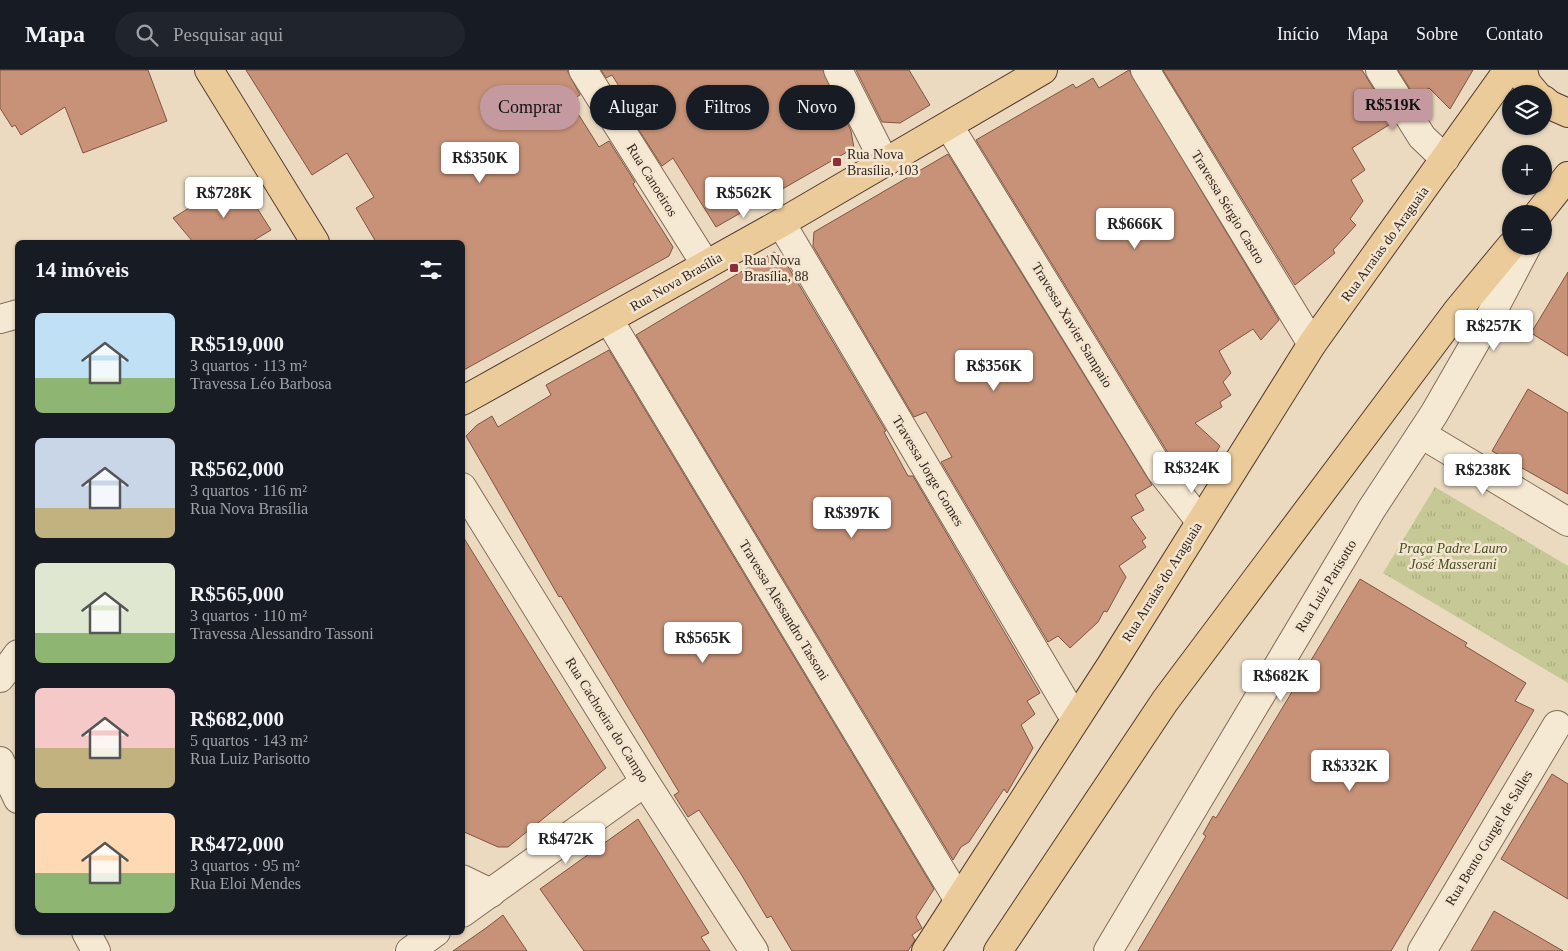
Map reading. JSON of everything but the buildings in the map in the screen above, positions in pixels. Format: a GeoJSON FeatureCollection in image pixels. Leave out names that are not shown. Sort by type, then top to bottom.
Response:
{"type":"FeatureCollection","features":[{"type":"Feature","properties":{"kind":"main road"},"geometry":{"type":"LineString","coordinates":[[209,70],[313,240]]}},
{"type":"Feature","properties":{"kind":"main road","name":"Rua Nova Brasília"},"geometry":{"type":"LineString","coordinates":[[465,399],[781,223],[1043,70]]}},
{"type":"Feature","properties":{"kind":"main road","name":"Rua Arraias do Araguaia"},"geometry":{"type":"LineString","coordinates":[[926,951],[1076,719],[1312,344],[1508,70]]}},
{"type":"Feature","properties":{"kind":"main road"},"geometry":{"type":"LineString","coordinates":[[1523,70],[1528,85]]}},
{"type":"Feature","properties":{"kind":"main road"},"geometry":{"type":"LineString","coordinates":[[1552,106],[1568,113]]}},
{"type":"Feature","properties":{"kind":"main road"},"geometry":{"type":"LineString","coordinates":[[1547,205],[1568,176]]}},
{"type":"Feature","properties":{"kind":"main road"},"geometry":{"type":"LineString","coordinates":[[998,951],[1165,701],[1458,310],[1504,255]]}},
{"type":"Feature","properties":{"kind":"street","name":"Rua Canoeiros"},"geometry":{"type":"LineString","coordinates":[[583,70],[706,265]]}},
{"type":"Feature","properties":{"kind":"street"},"geometry":{"type":"LineString","coordinates":[[838,70],[886,163]]}},
{"type":"Feature","properties":{"kind":"street","name":"Travessa Sérgio Castro"},"geometry":{"type":"LineString","coordinates":[[1145,70],[1312,344]]}},
{"type":"Feature","properties":{"kind":"street"},"geometry":{"type":"LineString","coordinates":[[1380,70],[1422,137],[1446,159]]}},
{"type":"Feature","properties":{"kind":"street","name":"Travessa Xavier Sampaio"},"geometry":{"type":"LineString","coordinates":[[950,126],[1160,470],[1200,521]]}},
{"type":"Feature","properties":{"kind":"street","name":"Travessa Jorge Gomes"},"geometry":{"type":"LineString","coordinates":[[781,223],[1076,719]]}},
{"type":"Feature","properties":{"kind":"street","name":"Rua Luiz Parisotto"},"geometry":{"type":"LineString","coordinates":[[1108,951],[1372,510],[1421,434],[1488,322],[1522,255]]}},
{"type":"Feature","properties":{"kind":"street"},"geometry":{"type":"LineString","coordinates":[[0,320],[15,315]]}},
{"type":"Feature","properties":{"kind":"street","name":"Travessa Alessandro Tassoni"},"geometry":{"type":"LineString","coordinates":[[609,320],[958,899]]}},
{"type":"Feature","properties":{"kind":"street"},"geometry":{"type":"LineString","coordinates":[[1421,434],[1568,522]]}},
{"type":"Feature","properties":{"kind":"street","name":"Rua Cachoeira do Campo"},"geometry":{"type":"LineString","coordinates":[[465,492],[645,782],[754,951]]}},
{"type":"Feature","properties":{"kind":"street","name":"Rua Bento Gurgel de Salles"},"geometry":{"type":"LineString","coordinates":[[1422,951],[1557,725]]}},
{"type":"Feature","properties":{"kind":"street"},"geometry":{"type":"LineString","coordinates":[[0,761],[15,793]]}},
{"type":"Feature","properties":{"kind":"street"},"geometry":{"type":"LineString","coordinates":[[465,911],[645,782]]}},
{"type":"Feature","properties":{"kind":"street"},"geometry":{"type":"LineString","coordinates":[[465,880],[491,893]]}},
{"type":"Feature","properties":{"kind":"street"},"geometry":{"type":"LineString","coordinates":[[88,935],[96,951]]}},
{"type":"Feature","properties":{"kind":"street"},"geometry":{"type":"LineString","coordinates":[[410,951],[432,935]]}},
{"type":"Feature","properties":{"kind":"green space","name":"Praça Padre Lauro José Masserani"},"geometry":{"type":"Polygon","coordinates":[[[1435,487],[1568,566],[1568,683],[1383,573],[1435,487]]]}},
{"type":"Feature","properties":{"kind":"place","name":"Rua Nova Brasília, 103"},"geometry":{"type":"Point","coordinates":[837,162]}},
{"type":"Feature","properties":{"kind":"place","name":"Rua Nova Brasília, 88"},"geometry":{"type":"Point","coordinates":[734,268]}}]}
